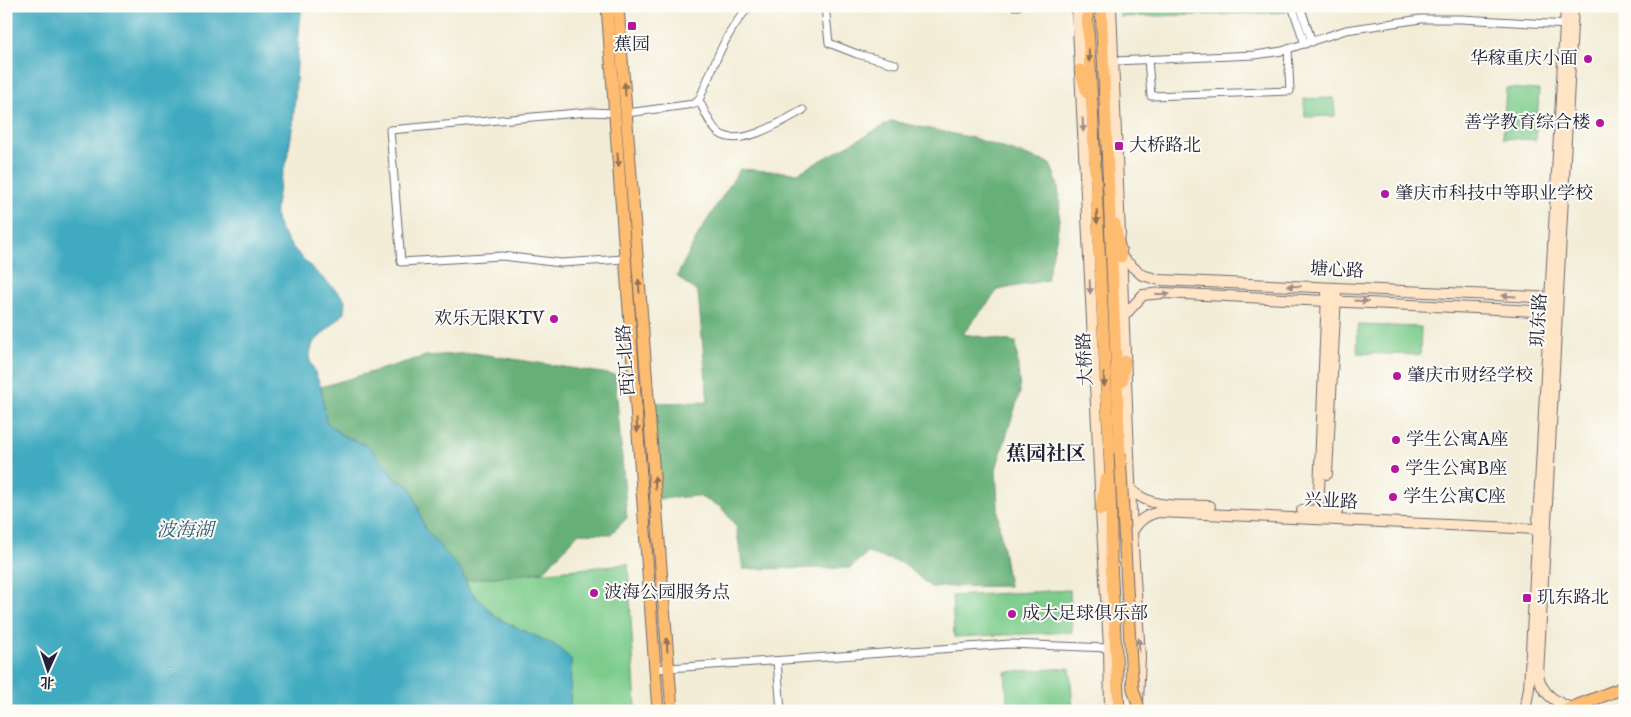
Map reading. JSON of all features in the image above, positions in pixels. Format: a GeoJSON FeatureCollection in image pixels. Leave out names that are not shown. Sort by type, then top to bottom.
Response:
{"type":"FeatureCollection","features":[{"type":"Feature","properties":{"kind":"highway"},"geometry":{"type":"LineString","coordinates":[[1567,710],[1625,687]]}},
{"type":"Feature","properties":{"kind":"main road","name":"西江北路"},"geometry":{"type":"LineString","coordinates":[[607,6],[658,711]]}},
{"type":"Feature","properties":{"kind":"main road","name":"西江北路"},"geometry":{"type":"LineString","coordinates":[[618,6],[672,711]]}},
{"type":"Feature","properties":{"kind":"main road","name":"大桥路"},"geometry":{"type":"LineString","coordinates":[[1088,6],[1119,711]]}},
{"type":"Feature","properties":{"kind":"main road","name":"大桥路"},"geometry":{"type":"LineString","coordinates":[[1101,6],[1107,184],[1131,663],[1133,689],[1139,711]]}},
{"type":"Feature","properties":{"kind":"main road"},"geometry":{"type":"LineString","coordinates":[[1080,70],[1092,109]]}},
{"type":"Feature","properties":{"kind":"main road"},"geometry":{"type":"LineString","coordinates":[[1107,184],[1121,257]]}},
{"type":"Feature","properties":{"kind":"main road"},"geometry":{"type":"LineString","coordinates":[[628,313],[641,312]]}},
{"type":"Feature","properties":{"kind":"main road"},"geometry":{"type":"LineString","coordinates":[[1118,410],[1125,361]]}},
{"type":"Feature","properties":{"kind":"main road"},"geometry":{"type":"LineString","coordinates":[[1101,510],[1107,430]]}},
{"type":"Feature","properties":{"kind":"street"},"geometry":{"type":"LineString","coordinates":[[627,113],[694,104],[699,100],[723,42],[736,20],[750,6]]}},
{"type":"Feature","properties":{"kind":"street"},"geometry":{"type":"LineString","coordinates":[[825,6],[830,43],[857,54],[895,64]]}},
{"type":"Feature","properties":{"kind":"street"},"geometry":{"type":"LineString","coordinates":[[1078,6],[1109,648],[1110,711]]}},
{"type":"Feature","properties":{"kind":"street"},"geometry":{"type":"LineString","coordinates":[[1111,6],[1130,489],[1140,656],[1139,711]]}},
{"type":"Feature","properties":{"kind":"street"},"geometry":{"type":"LineString","coordinates":[[1292,6],[1308,43]]}},
{"type":"Feature","properties":{"kind":"street"},"geometry":{"type":"LineString","coordinates":[[1300,6],[1308,43]]}},
{"type":"Feature","properties":{"kind":"street","name":"玑东路"},"geometry":{"type":"LineString","coordinates":[[1525,711],[1529,688],[1554,298],[1568,25],[1566,6]]}},
{"type":"Feature","properties":{"kind":"street","name":"玑东路"},"geometry":{"type":"LineString","coordinates":[[1568,25],[1573,6]]}},
{"type":"Feature","properties":{"kind":"street"},"geometry":{"type":"LineString","coordinates":[[1114,61],[1255,55],[1288,49],[1346,30],[1421,19],[1568,25]]}},
{"type":"Feature","properties":{"kind":"street"},"geometry":{"type":"LineString","coordinates":[[1148,60],[1151,96],[1290,91],[1288,49]]}},
{"type":"Feature","properties":{"kind":"street"},"geometry":{"type":"LineString","coordinates":[[699,100],[715,129],[720,135],[729,137],[766,131],[803,110]]}},
{"type":"Feature","properties":{"kind":"street"},"geometry":{"type":"LineString","coordinates":[[614,113],[588,112],[390,130],[401,262],[502,256],[561,263],[624,259]]}},
{"type":"Feature","properties":{"kind":"street","name":"塘心路"},"geometry":{"type":"LineString","coordinates":[[1121,257],[1142,276],[1160,280],[1554,298]]}},
{"type":"Feature","properties":{"kind":"street"},"geometry":{"type":"LineString","coordinates":[[1321,514],[1332,287]]}},
{"type":"Feature","properties":{"kind":"street","name":"塘心路"},"geometry":{"type":"LineString","coordinates":[[1124,316],[1143,295],[1151,294],[1331,300],[1553,312]]}},
{"type":"Feature","properties":{"kind":"street","name":"玑东路"},"geometry":{"type":"LineString","coordinates":[[1553,312],[1538,675],[1546,693],[1567,710]]}},
{"type":"Feature","properties":{"kind":"street","name":"兴业路"},"geometry":{"type":"LineString","coordinates":[[1130,489],[1145,501],[1155,504],[1538,525]]}},
{"type":"Feature","properties":{"kind":"street","name":"兴业路"},"geometry":{"type":"LineString","coordinates":[[1132,532],[1139,521],[1149,514],[1159,512],[1321,514]]}},
{"type":"Feature","properties":{"kind":"street"},"geometry":{"type":"LineString","coordinates":[[655,669],[1010,644],[1109,648]]}},
{"type":"Feature","properties":{"kind":"street"},"geometry":{"type":"LineString","coordinates":[[778,661],[782,711]]}},
{"type":"Feature","properties":{"kind":"green space"},"geometry":{"type":"Polygon","coordinates":[[[1120,6],[1285,6],[1286,12],[1120,17],[1120,6]]]}},
{"type":"Feature","properties":{"kind":"green space"},"geometry":{"type":"Polygon","coordinates":[[[1506,88],[1539,90],[1536,140],[1503,138],[1506,88]]]}},
{"type":"Feature","properties":{"kind":"green space"},"geometry":{"type":"Polygon","coordinates":[[[1334,98],[1335,116],[1305,117],[1304,99],[1334,98]]]}},
{"type":"Feature","properties":{"kind":"green space"},"geometry":{"type":"Polygon","coordinates":[[[892,121],[973,138],[1049,163],[1059,191],[1060,206],[1057,236],[1047,280],[998,290],[963,334],[1016,342],[1020,392],[996,469],[999,525],[1009,586],[931,587],[902,563],[867,553],[850,568],[743,569],[736,526],[721,507],[698,496],[658,499],[651,403],[708,402],[698,293],[677,276],[699,233],[740,169],[798,173],[892,121]]]}},
{"type":"Feature","properties":{"kind":"green space"},"geometry":{"type":"Polygon","coordinates":[[[1358,325],[1421,327],[1420,355],[1357,353],[1358,325]]]}},
{"type":"Feature","properties":{"kind":"green space"},"geometry":{"type":"Polygon","coordinates":[[[474,353],[615,375],[627,518],[611,534],[579,533],[544,571],[465,580],[461,571],[425,529],[411,487],[396,479],[370,447],[342,435],[326,422],[321,387],[426,356],[474,353]]]}},
{"type":"Feature","properties":{"kind":"green space"},"geometry":{"type":"Polygon","coordinates":[[[628,564],[636,711],[570,711],[571,659],[558,649],[498,617],[473,595],[465,580],[628,564]]]}},
{"type":"Feature","properties":{"kind":"green space","name":"成大足球俱乐部"},"geometry":{"type":"Polygon","coordinates":[[[1070,590],[1072,632],[954,637],[952,596],[1070,590]]]}},
{"type":"Feature","properties":{"kind":"green space"},"geometry":{"type":"Polygon","coordinates":[[[1070,668],[1073,711],[1008,711],[1005,672],[1070,668]]]}},
{"type":"Feature","properties":{"kind":"water","name":"波海湖"},"geometry":{"type":"Polygon","coordinates":[[[6,6],[302,6],[291,136],[277,198],[276,215],[277,222],[289,243],[345,299],[344,314],[313,343],[309,358],[321,387],[326,422],[342,435],[370,447],[396,479],[411,487],[425,529],[461,571],[469,589],[497,618],[555,645],[571,659],[570,711],[6,711],[6,6]]]}},
{"type":"Feature","properties":{"kind":"place","name":"蕉园"},"geometry":{"type":"Point","coordinates":[632,26]}},
{"type":"Feature","properties":{"kind":"place","name":"华稼重庆小面"},"geometry":{"type":"Point","coordinates":[1588,59]}},
{"type":"Feature","properties":{"kind":"place","name":"善学教育综合楼"},"geometry":{"type":"Point","coordinates":[1600,123]}},
{"type":"Feature","properties":{"kind":"place","name":"大桥路北"},"geometry":{"type":"Point","coordinates":[1119,146]}},
{"type":"Feature","properties":{"kind":"place","name":"肇庆市科技中等职业学校"},"geometry":{"type":"Point","coordinates":[1385,194]}},
{"type":"Feature","properties":{"kind":"place","name":"欢乐无限KTV"},"geometry":{"type":"Point","coordinates":[554,319]}},
{"type":"Feature","properties":{"kind":"place","name":"肇庆市财经学校"},"geometry":{"type":"Point","coordinates":[1397,376]}},
{"type":"Feature","properties":{"kind":"place","name":"学生公寓A座"},"geometry":{"type":"Point","coordinates":[1396,440]}},
{"type":"Feature","properties":{"kind":"place","name":"学生公寓B座"},"geometry":{"type":"Point","coordinates":[1395,469]}},
{"type":"Feature","properties":{"kind":"place","name":"学生公寓C座"},"geometry":{"type":"Point","coordinates":[1393,497]}},
{"type":"Feature","properties":{"kind":"place","name":"波海公园服务点"},"geometry":{"type":"Point","coordinates":[594,593]}},
{"type":"Feature","properties":{"kind":"place","name":"玑东路北"},"geometry":{"type":"Point","coordinates":[1527,598]}},
{"type":"Feature","properties":{"kind":"place","name":"成大足球俱乐部"},"geometry":{"type":"Point","coordinates":[1012,614]}},
{"type":"Feature","properties":{"kind":"district","name":"蕉园社区"},"geometry":{"type":"Point","coordinates":[1046,454]}}]}
